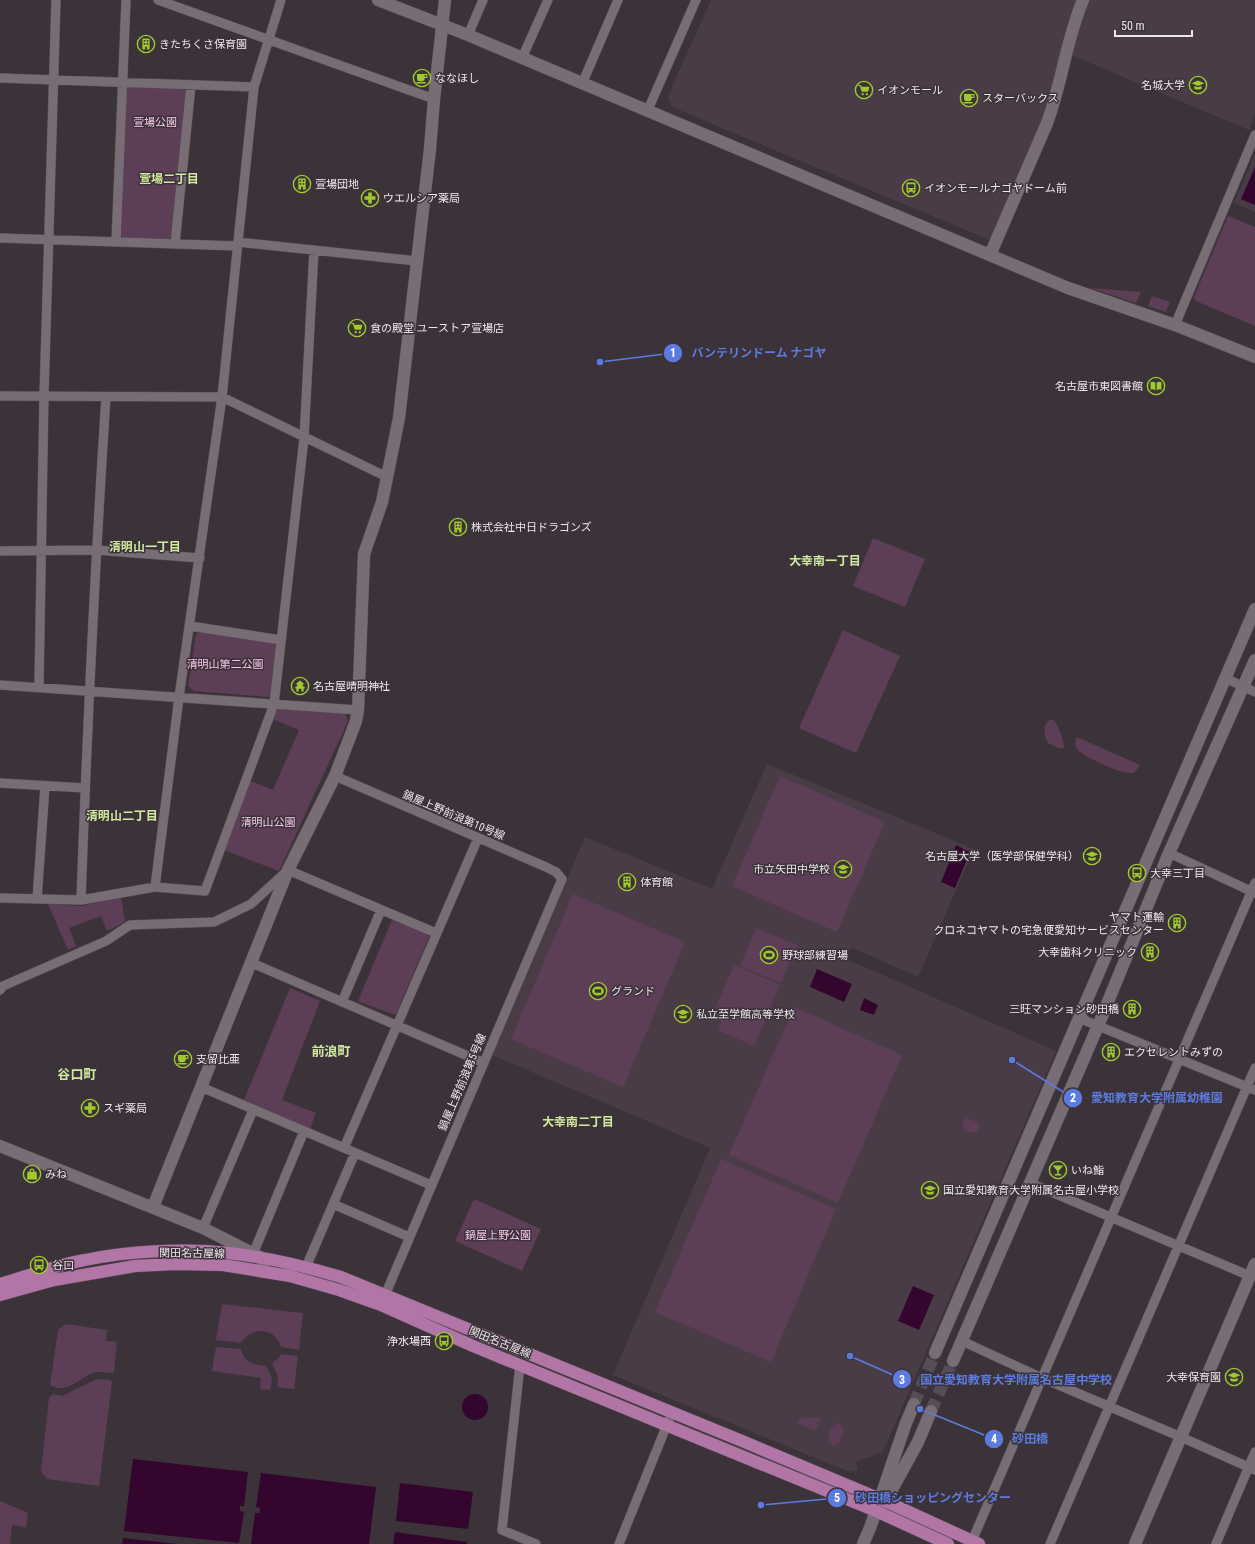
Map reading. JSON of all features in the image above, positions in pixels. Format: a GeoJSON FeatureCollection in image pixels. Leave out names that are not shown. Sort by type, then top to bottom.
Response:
{"type":"FeatureCollection","features":[{"type":"Feature","properties":{"kind":"main road","name":"関田名古屋線"},"geometry":{"type":"LineString","coordinates":[[0,1284],[85,1260],[141,1252],[189,1251],[227,1253],[258,1256],[306,1267],[341,1277],[383,1300],[520,1365],[878,1512],[948,1544]]}},
{"type":"Feature","properties":{"kind":"main road","name":"関田名古屋線"},"geometry":{"type":"LineString","coordinates":[[0,1295],[54,1280],[135,1266],[176,1264],[223,1265],[290,1276],[339,1290],[383,1300],[672,1412],[883,1500],[976,1542]]}},
{"type":"Feature","properties":{"kind":"street"},"geometry":{"type":"LineString","coordinates":[[39,686],[44,395],[55,80],[56,0]]}},
{"type":"Feature","properties":{"kind":"street"},"geometry":{"type":"LineString","coordinates":[[116,242],[126,0]]}},
{"type":"Feature","properties":{"kind":"street"},"geometry":{"type":"LineString","coordinates":[[158,0],[434,99]]}},
{"type":"Feature","properties":{"kind":"street"},"geometry":{"type":"LineString","coordinates":[[155,887],[179,697],[222,397],[254,87],[281,0]]}},
{"type":"Feature","properties":{"kind":"street"},"geometry":{"type":"LineString","coordinates":[[378,0],[468,35],[647,112],[1068,288],[1175,325],[1255,357]]}},
{"type":"Feature","properties":{"kind":"street"},"geometry":{"type":"LineString","coordinates":[[153,1207],[288,870],[335,776],[356,721],[358,710],[364,554],[382,502],[399,418],[430,149],[444,0]]}},
{"type":"Feature","properties":{"kind":"street"},"geometry":{"type":"LineString","coordinates":[[468,35],[483,0]]}},
{"type":"Feature","properties":{"kind":"street"},"geometry":{"type":"LineString","coordinates":[[522,58],[548,0]]}},
{"type":"Feature","properties":{"kind":"street"},"geometry":{"type":"LineString","coordinates":[[582,84],[618,0]]}},
{"type":"Feature","properties":{"kind":"street"},"geometry":{"type":"LineString","coordinates":[[647,112],[696,0]]}},
{"type":"Feature","properties":{"kind":"street"},"geometry":{"type":"LineString","coordinates":[[990,256],[1050,117],[1074,21],[1083,0]]}},
{"type":"Feature","properties":{"kind":"street"},"geometry":{"type":"LineString","coordinates":[[0,78],[254,87]]}},
{"type":"Feature","properties":{"kind":"street"},"geometry":{"type":"LineString","coordinates":[[175,244],[191,85]]}},
{"type":"Feature","properties":{"kind":"street"},"geometry":{"type":"LineString","coordinates":[[1175,325],[1255,136]]}},
{"type":"Feature","properties":{"kind":"street"},"geometry":{"type":"LineString","coordinates":[[0,238],[175,244],[238,244],[314,250],[417,261]]}},
{"type":"Feature","properties":{"kind":"street"},"geometry":{"type":"LineString","coordinates":[[0,898],[81,900],[155,887],[205,891],[274,704],[304,438],[314,250]]}},
{"type":"Feature","properties":{"kind":"street"},"geometry":{"type":"LineString","coordinates":[[0,396],[222,397],[387,477]]}},
{"type":"Feature","properties":{"kind":"street"},"geometry":{"type":"LineString","coordinates":[[81,900],[96,550],[106,397]]}},
{"type":"Feature","properties":{"kind":"street"},"geometry":{"type":"LineString","coordinates":[[0,551],[41,552],[96,550],[200,558]]}},
{"type":"Feature","properties":{"kind":"street"},"geometry":{"type":"LineString","coordinates":[[935,1354],[1255,609]]}},
{"type":"Feature","properties":{"kind":"street"},"geometry":{"type":"LineString","coordinates":[[190,626],[282,640]]}},
{"type":"Feature","properties":{"kind":"street"},"geometry":{"type":"LineString","coordinates":[[953,1361],[1098,1026],[1169,853],[1255,660]]}},
{"type":"Feature","properties":{"kind":"street"},"geometry":{"type":"LineString","coordinates":[[1226,678],[1255,692]]}},
{"type":"Feature","properties":{"kind":"street"},"geometry":{"type":"LineString","coordinates":[[0,684],[358,710]]}},
{"type":"Feature","properties":{"kind":"street","name":"鍋屋上野前浪第10号線"},"geometry":{"type":"LineString","coordinates":[[335,776],[546,867],[556,872],[562,880]]}},
{"type":"Feature","properties":{"kind":"street"},"geometry":{"type":"LineString","coordinates":[[0,783],[85,788]]}},
{"type":"Feature","properties":{"kind":"street"},"geometry":{"type":"LineString","coordinates":[[37,899],[45,786]]}},
{"type":"Feature","properties":{"kind":"street"},"geometry":{"type":"LineString","coordinates":[[344,1148],[478,838]]}},
{"type":"Feature","properties":{"kind":"street"},"geometry":{"type":"LineString","coordinates":[[976,1542],[1042,1378],[1179,1058],[1254,889],[1169,853]]}},
{"type":"Feature","properties":{"kind":"street"},"geometry":{"type":"LineString","coordinates":[[288,870],[436,933]]}},
{"type":"Feature","properties":{"kind":"street"},"geometry":{"type":"LineString","coordinates":[[0,990],[3,986],[106,941],[130,925],[214,922],[251,904],[288,870]]}},
{"type":"Feature","properties":{"kind":"street","name":"鍋屋上野前浪第5号線"},"geometry":{"type":"LineString","coordinates":[[383,1300],[562,880]]}},
{"type":"Feature","properties":{"kind":"street"},"geometry":{"type":"LineString","coordinates":[[342,1002],[381,910]]}},
{"type":"Feature","properties":{"kind":"street"},"geometry":{"type":"LineString","coordinates":[[252,963],[484,1063]]}},
{"type":"Feature","properties":{"kind":"street"},"geometry":{"type":"LineString","coordinates":[[1079,1018],[1251,1088]]}},
{"type":"Feature","properties":{"kind":"street"},"geometry":{"type":"LineString","coordinates":[[1050,1544],[1178,1247],[1251,1088],[1255,1068]]}},
{"type":"Feature","properties":{"kind":"street"},"geometry":{"type":"LineString","coordinates":[[201,1086],[253,1110],[431,1186]]}},
{"type":"Feature","properties":{"kind":"street"},"geometry":{"type":"LineString","coordinates":[[203,1228],[253,1110]]}},
{"type":"Feature","properties":{"kind":"street"},"geometry":{"type":"LineString","coordinates":[[264,1272],[258,1256],[304,1131]]}},
{"type":"Feature","properties":{"kind":"street"},"geometry":{"type":"LineString","coordinates":[[0,1146],[203,1228],[258,1256]]}},
{"type":"Feature","properties":{"kind":"street"},"geometry":{"type":"LineString","coordinates":[[306,1267],[355,1153]]}},
{"type":"Feature","properties":{"kind":"street"},"geometry":{"type":"LineString","coordinates":[[1030,1183],[1178,1247],[1250,1276]]}},
{"type":"Feature","properties":{"kind":"street"},"geometry":{"type":"LineString","coordinates":[[333,1204],[409,1237]]}},
{"type":"Feature","properties":{"kind":"street"},"geometry":{"type":"LineString","coordinates":[[1135,1544],[1255,1264]]}},
{"type":"Feature","properties":{"kind":"street"},"geometry":{"type":"LineString","coordinates":[[962,1341],[1042,1378],[1252,1468]]}},
{"type":"Feature","properties":{"kind":"street"},"geometry":{"type":"LineString","coordinates":[[520,1365],[502,1530],[536,1544]]}},
{"type":"Feature","properties":{"kind":"street"},"geometry":{"type":"LineString","coordinates":[[863,1544],[883,1500],[906,1423],[914,1404]]}},
{"type":"Feature","properties":{"kind":"street"},"geometry":{"type":"LineString","coordinates":[[883,1500],[918,1442],[932,1411]]}},
{"type":"Feature","properties":{"kind":"street"},"geometry":{"type":"LineString","coordinates":[[619,1544],[672,1412]]}},
{"type":"Feature","properties":{"kind":"street"},"geometry":{"type":"LineString","coordinates":[[1216,1544],[1252,1468],[1255,1452]]}},
{"type":"Feature","properties":{"kind":"shaded area"},"geometry":{"type":"Polygon","coordinates":[[[711,0],[1077,0],[1066,27],[1053,87],[1040,127],[990,240],[672,107],[668,96],[711,0]]]}},
{"type":"Feature","properties":{"kind":"shaded area","name":"名城大学"},"geometry":{"type":"Polygon","coordinates":[[[1089,0],[1255,0],[1255,114],[1249,130],[1071,55],[1076,31],[1089,0]]]}},
{"type":"Feature","properties":{"kind":"shaded area"},"geometry":{"type":"Polygon","coordinates":[[[1255,154],[1255,212],[1234,203],[1255,154]]]}},
{"type":"Feature","properties":{"kind":"shaded area"},"geometry":{"type":"Polygon","coordinates":[[[1255,167],[1255,205],[1241,199],[1255,167]]]}},
{"type":"Feature","properties":{"kind":"shaded area","name":"国立愛知教育大学附属名古屋小学校"},"geometry":{"type":"Polygon","coordinates":[[[767,764],[974,849],[918,977],[853,948],[849,950],[846,959],[1056,1051],[882,1454],[880,1453],[856,1462],[858,1470],[854,1472],[845,1470],[613,1375],[710,1148],[492,1055],[585,837],[712,889],[767,764]]]}},
{"type":"Feature","properties":{"kind":"shaded area"},"geometry":{"type":"Polygon","coordinates":[[[956,845],[970,852],[955,888],[941,882],[956,845]]]}},
{"type":"Feature","properties":{"kind":"shaded area"},"geometry":{"type":"Polygon","coordinates":[[[817,969],[852,984],[844,1002],[810,987],[817,969]]]}},
{"type":"Feature","properties":{"kind":"shaded area"},"geometry":{"type":"Polygon","coordinates":[[[864,998],[878,1005],[874,1015],[860,1010],[864,998]]]}},
{"type":"Feature","properties":{"kind":"shaded area"},"geometry":{"type":"Polygon","coordinates":[[[913,1286],[934,1295],[919,1330],[898,1321],[913,1286]]]}},
{"type":"Feature","properties":{"kind":"shaded area"},"geometry":{"type":"Polygon","coordinates":[[[475,1394],[484,1398],[488,1407],[484,1416],[475,1420],[466,1416],[462,1407],[466,1398],[475,1394]]]}},
{"type":"Feature","properties":{"kind":"shaded area"},"geometry":{"type":"Polygon","coordinates":[[[133,1459],[248,1472],[244,1506],[240,1506],[240,1511],[244,1512],[239,1543],[124,1531],[133,1459]]]}},
{"type":"Feature","properties":{"kind":"shaded area"},"geometry":{"type":"Polygon","coordinates":[[[261,1473],[376,1487],[369,1544],[251,1544],[255,1513],[260,1513],[260,1508],[256,1507],[261,1473]]]}},
{"type":"Feature","properties":{"kind":"shaded area"},"geometry":{"type":"Polygon","coordinates":[[[400,1483],[473,1492],[468,1529],[396,1521],[400,1483]]]}},
{"type":"Feature","properties":{"kind":"shaded area"},"geometry":{"type":"Polygon","coordinates":[[[395,1532],[467,1542],[467,1544],[393,1544],[395,1532]]]}},
{"type":"Feature","properties":{"kind":"shaded area"},"geometry":{"type":"Polygon","coordinates":[[[123,1538],[178,1544],[122,1544],[123,1538]]]}},
{"type":"Feature","properties":{"kind":"green space","name":"萱場公園"},"geometry":{"type":"Polygon","coordinates":[[[130,87],[184,89],[187,92],[172,235],[168,239],[124,238],[121,236],[127,89],[130,87]]]}},
{"type":"Feature","properties":{"kind":"green space"},"geometry":{"type":"Polygon","coordinates":[[[1228,216],[1255,227],[1255,326],[1196,301],[1194,297],[1228,216]]]}},
{"type":"Feature","properties":{"kind":"green space"},"geometry":{"type":"Polygon","coordinates":[[[1090,288],[1141,292],[1136,303],[1090,288]]]}},
{"type":"Feature","properties":{"kind":"green space"},"geometry":{"type":"Polygon","coordinates":[[[1152,296],[1170,302],[1166,312],[1148,306],[1152,296]]]}},
{"type":"Feature","properties":{"kind":"green space"},"geometry":{"type":"Polygon","coordinates":[[[873,538],[925,559],[905,607],[853,586],[873,538]]]}},
{"type":"Feature","properties":{"kind":"green space"},"geometry":{"type":"Polygon","coordinates":[[[843,630],[900,656],[856,753],[799,728],[843,630]]]}},
{"type":"Feature","properties":{"kind":"green space","name":"清明山第二公園"},"geometry":{"type":"Polygon","coordinates":[[[199,631],[274,644],[277,648],[273,692],[269,697],[194,691],[188,686],[196,635],[199,631]]]}},
{"type":"Feature","properties":{"kind":"green space","name":"清明山公園"},"geometry":{"type":"Polygon","coordinates":[[[279,708],[345,713],[348,721],[279,871],[224,850],[250,781],[273,790],[299,730],[273,719],[279,708]]]}},
{"type":"Feature","properties":{"kind":"green space"},"geometry":{"type":"Polygon","coordinates":[[[1049,720],[1054,720],[1058,726],[1064,748],[1059,748],[1048,743],[1044,731],[1045,725],[1049,720]]]}},
{"type":"Feature","properties":{"kind":"green space"},"geometry":{"type":"Polygon","coordinates":[[[1076,738],[1140,765],[1133,773],[1122,772],[1106,766],[1079,751],[1075,744],[1076,738]]]}},
{"type":"Feature","properties":{"kind":"green space"},"geometry":{"type":"Polygon","coordinates":[[[780,776],[885,822],[837,932],[732,886],[780,776]]]}},
{"type":"Feature","properties":{"kind":"green space","name":"グランド"},"geometry":{"type":"Polygon","coordinates":[[[573,894],[685,942],[623,1087],[511,1039],[573,894]]]}},
{"type":"Feature","properties":{"kind":"green space"},"geometry":{"type":"Polygon","coordinates":[[[121,896],[125,922],[107,931],[101,916],[69,928],[76,946],[68,950],[48,904],[82,906],[121,896]]]}},
{"type":"Feature","properties":{"kind":"green space"},"geometry":{"type":"Polygon","coordinates":[[[392,920],[426,933],[429,937],[396,1014],[392,1014],[358,1001],[392,920]]]}},
{"type":"Feature","properties":{"kind":"green space","name":"野球部練習場"},"geometry":{"type":"Polygon","coordinates":[[[756,928],[797,945],[781,983],[740,966],[756,928]]]}},
{"type":"Feature","properties":{"kind":"green space"},"geometry":{"type":"Polygon","coordinates":[[[734,965],[780,985],[754,1046],[718,1030],[722,1022],[712,1017],[734,965]]]}},
{"type":"Feature","properties":{"kind":"green space"},"geometry":{"type":"Polygon","coordinates":[[[290,988],[320,1001],[282,1100],[316,1113],[310,1129],[244,1100],[290,988]]]}},
{"type":"Feature","properties":{"kind":"green space"},"geometry":{"type":"Polygon","coordinates":[[[794,1007],[902,1055],[838,1203],[729,1155],[794,1007]]]}},
{"type":"Feature","properties":{"kind":"green space"},"geometry":{"type":"Polygon","coordinates":[[[967,1118],[979,1123],[979,1129],[977,1132],[969,1132],[963,1127],[962,1121],[967,1118]]]}},
{"type":"Feature","properties":{"kind":"green space"},"geometry":{"type":"Polygon","coordinates":[[[721,1159],[836,1209],[771,1362],[655,1312],[721,1159]]]}},
{"type":"Feature","properties":{"kind":"green space","name":"鍋屋上野公園"},"geometry":{"type":"Polygon","coordinates":[[[474,1199],[541,1229],[522,1271],[455,1241],[474,1199]]]}},
{"type":"Feature","properties":{"kind":"green space"},"geometry":{"type":"Polygon","coordinates":[[[222,1304],[302,1313],[299,1350],[281,1347],[278,1340],[274,1336],[269,1332],[263,1331],[251,1334],[241,1343],[216,1340],[222,1304]]]}},
{"type":"Feature","properties":{"kind":"green space"},"geometry":{"type":"Polygon","coordinates":[[[66,1324],[107,1330],[106,1341],[117,1342],[114,1372],[93,1373],[67,1387],[56,1388],[50,1385],[58,1330],[66,1324]]]}},
{"type":"Feature","properties":{"kind":"green space"},"geometry":{"type":"Polygon","coordinates":[[[216,1347],[241,1349],[242,1354],[247,1360],[266,1366],[272,1378],[270,1390],[260,1389],[261,1378],[212,1371],[216,1347]]]}},
{"type":"Feature","properties":{"kind":"green space"},"geometry":{"type":"Polygon","coordinates":[[[281,1354],[298,1356],[294,1389],[277,1387],[278,1377],[272,1363],[278,1359],[281,1354]]]}},
{"type":"Feature","properties":{"kind":"green space"},"geometry":{"type":"Polygon","coordinates":[[[97,1379],[110,1380],[112,1383],[99,1486],[47,1479],[41,1472],[49,1397],[53,1394],[62,1396],[97,1379]]]}},
{"type":"Feature","properties":{"kind":"green space"},"geometry":{"type":"Polygon","coordinates":[[[821,1418],[815,1431],[796,1422],[800,1419],[821,1418]]]}},
{"type":"Feature","properties":{"kind":"green space"},"geometry":{"type":"Polygon","coordinates":[[[838,1423],[844,1428],[839,1443],[833,1445],[828,1440],[829,1435],[832,1428],[838,1423]]]}},
{"type":"Feature","properties":{"kind":"green space"},"geometry":{"type":"Polygon","coordinates":[[[0,1501],[28,1513],[26,1527],[12,1525],[10,1544],[0,1544],[0,1501]]]}},
{"type":"Feature","properties":{"kind":"tunnel"},"geometry":{"type":"LineString","coordinates":[[914,1404],[935,1353]]}},
{"type":"Feature","properties":{"kind":"tunnel"},"geometry":{"type":"LineString","coordinates":[[931,1411],[953,1361]]}},
{"type":"Feature","properties":{"kind":"place","name":"きたちくさ保育園"},"geometry":{"type":"Point","coordinates":[146,44]}},
{"type":"Feature","properties":{"kind":"place","name":"ななほし"},"geometry":{"type":"Point","coordinates":[422,78]}},
{"type":"Feature","properties":{"kind":"place","name":"名城大学"},"geometry":{"type":"Point","coordinates":[1198,85]}},
{"type":"Feature","properties":{"kind":"place","name":"イオンモール"},"geometry":{"type":"Point","coordinates":[864,90]}},
{"type":"Feature","properties":{"kind":"place","name":"スターバックス"},"geometry":{"type":"Point","coordinates":[969,98]}},
{"type":"Feature","properties":{"kind":"place","name":"萱場団地"},"geometry":{"type":"Point","coordinates":[302,184]}},
{"type":"Feature","properties":{"kind":"place","name":"イオンモールナゴヤドーム前"},"geometry":{"type":"Point","coordinates":[911,188]}},
{"type":"Feature","properties":{"kind":"place","name":"ウエルシア薬局"},"geometry":{"type":"Point","coordinates":[370,198]}},
{"type":"Feature","properties":{"kind":"place","name":"食の殿堂 ユーストア萱場店"},"geometry":{"type":"Point","coordinates":[357,328]}},
{"type":"Feature","properties":{"kind":"place","name":"バンテリンドーム ナゴヤ"},"geometry":{"type":"Point","coordinates":[600,362]}},
{"type":"Feature","properties":{"kind":"place","name":"名古屋市東図書館"},"geometry":{"type":"Point","coordinates":[1156,386]}},
{"type":"Feature","properties":{"kind":"place","name":"株式会社中日ドラゴンズ"},"geometry":{"type":"Point","coordinates":[458,527]}},
{"type":"Feature","properties":{"kind":"place","name":"名古屋晴明神社"},"geometry":{"type":"Point","coordinates":[300,686]}},
{"type":"Feature","properties":{"kind":"place","name":"名古屋大学（医学部保健学科）"},"geometry":{"type":"Point","coordinates":[1092,856]}},
{"type":"Feature","properties":{"kind":"place","name":"市立矢田中学校"},"geometry":{"type":"Point","coordinates":[843,869]}},
{"type":"Feature","properties":{"kind":"place","name":"大幸三丁目"},"geometry":{"type":"Point","coordinates":[1137,873]}},
{"type":"Feature","properties":{"kind":"place","name":"体育館"},"geometry":{"type":"Point","coordinates":[627,882]}},
{"type":"Feature","properties":{"kind":"place","name":"ヤマト運輸 クロネコヤマトの宅急便愛知サービスセンター"},"geometry":{"type":"Point","coordinates":[1177,923]}},
{"type":"Feature","properties":{"kind":"place","name":"大幸歯科クリニック"},"geometry":{"type":"Point","coordinates":[1150,952]}},
{"type":"Feature","properties":{"kind":"place","name":"野球部練習場"},"geometry":{"type":"Point","coordinates":[769,955]}},
{"type":"Feature","properties":{"kind":"place","name":"グランド"},"geometry":{"type":"Point","coordinates":[598,991]}},
{"type":"Feature","properties":{"kind":"place","name":"三旺マンション砂田橋"},"geometry":{"type":"Point","coordinates":[1132,1009]}},
{"type":"Feature","properties":{"kind":"place","name":"私立至学館高等学校"},"geometry":{"type":"Point","coordinates":[683,1014]}},
{"type":"Feature","properties":{"kind":"place","name":"エクセレントみずの"},"geometry":{"type":"Point","coordinates":[1111,1052]}},
{"type":"Feature","properties":{"kind":"place","name":"支留比亜"},"geometry":{"type":"Point","coordinates":[183,1059]}},
{"type":"Feature","properties":{"kind":"place","name":"愛知教育大学附属幼稚園"},"geometry":{"type":"Point","coordinates":[1012,1060]}},
{"type":"Feature","properties":{"kind":"place","name":"スギ薬局"},"geometry":{"type":"Point","coordinates":[90,1108]}},
{"type":"Feature","properties":{"kind":"place","name":"いね鮨"},"geometry":{"type":"Point","coordinates":[1058,1170]}},
{"type":"Feature","properties":{"kind":"place","name":"みね"},"geometry":{"type":"Point","coordinates":[32,1174]}},
{"type":"Feature","properties":{"kind":"place","name":"国立愛知教育大学附属名古屋小学校"},"geometry":{"type":"Point","coordinates":[930,1190]}},
{"type":"Feature","properties":{"kind":"place","name":"谷口"},"geometry":{"type":"Point","coordinates":[39,1265]}},
{"type":"Feature","properties":{"kind":"place","name":"浄水場西"},"geometry":{"type":"Point","coordinates":[444,1341]}},
{"type":"Feature","properties":{"kind":"place","name":"国立愛知教育大学附属名古屋中学校"},"geometry":{"type":"Point","coordinates":[850,1356]}},
{"type":"Feature","properties":{"kind":"place","name":"大幸保育園"},"geometry":{"type":"Point","coordinates":[1234,1377]}},
{"type":"Feature","properties":{"kind":"place","name":"砂田橋"},"geometry":{"type":"Point","coordinates":[920,1409]}},
{"type":"Feature","properties":{"kind":"place","name":"砂田橋ショッピングセンター"},"geometry":{"type":"Point","coordinates":[761,1505]}},
{"type":"Feature","properties":{"kind":"district","name":"萱場二丁目"},"geometry":{"type":"Point","coordinates":[169,179]}},
{"type":"Feature","properties":{"kind":"district","name":"清明山一丁目"},"geometry":{"type":"Point","coordinates":[145,547]}},
{"type":"Feature","properties":{"kind":"district","name":"大幸南一丁目"},"geometry":{"type":"Point","coordinates":[825,561]}},
{"type":"Feature","properties":{"kind":"district","name":"清明山二丁目"},"geometry":{"type":"Point","coordinates":[122,816]}},
{"type":"Feature","properties":{"kind":"district","name":"前浪町"},"geometry":{"type":"Point","coordinates":[331,1051]}},
{"type":"Feature","properties":{"kind":"district","name":"谷口町"},"geometry":{"type":"Point","coordinates":[77,1074]}},
{"type":"Feature","properties":{"kind":"district","name":"大幸南二丁目"},"geometry":{"type":"Point","coordinates":[578,1122]}}]}
